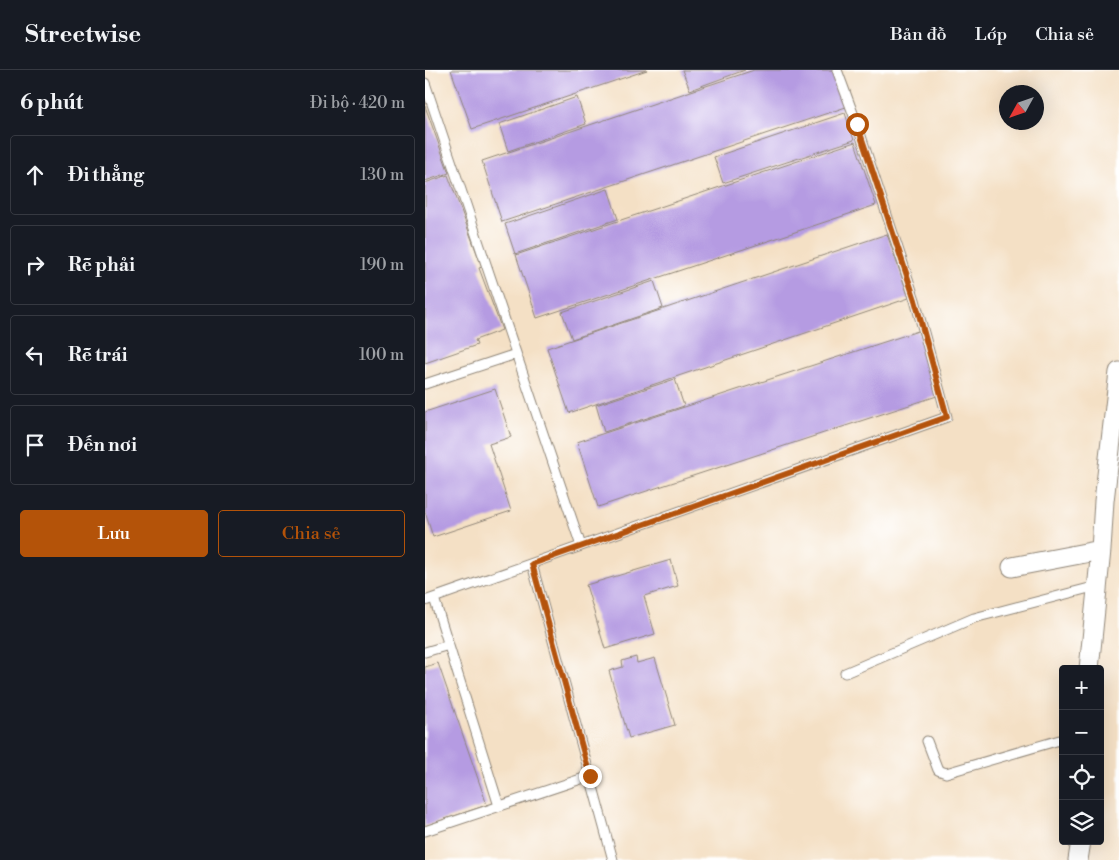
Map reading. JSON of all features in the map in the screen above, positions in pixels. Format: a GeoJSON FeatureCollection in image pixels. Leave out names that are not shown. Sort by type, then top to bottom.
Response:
{"type":"FeatureCollection","features":[{"type":"Feature","properties":{"kind":"street"},"geometry":{"type":"LineString","coordinates":[[1089,665],[1104,500],[1119,372]]}},
{"type":"Feature","properties":{"kind":"street"},"geometry":{"type":"LineString","coordinates":[[1011,567],[1101,550]]}},
{"type":"Feature","properties":{"kind":"street"},"geometry":{"type":"LineString","coordinates":[[1079,860],[1081,845]]}},
{"type":"Feature","properties":{"kind":"lane"},"geometry":{"type":"LineString","coordinates":[[499,806],[449,645],[429,600],[947,417],[915,300],[857,124],[837,70]]}},
{"type":"Feature","properties":{"kind":"lane"},"geometry":{"type":"LineString","coordinates":[[425,84],[581,546]]}},
{"type":"Feature","properties":{"kind":"lane"},"geometry":{"type":"LineString","coordinates":[[425,384],[516,354]]}},
{"type":"Feature","properties":{"kind":"lane"},"geometry":{"type":"LineString","coordinates":[[532,564],[613,860]]}},
{"type":"Feature","properties":{"kind":"lane"},"geometry":{"type":"LineString","coordinates":[[845,673],[973,618],[1097,586]]}},
{"type":"Feature","properties":{"kind":"lane"},"geometry":{"type":"LineString","coordinates":[[425,652],[449,645]]}},
{"type":"Feature","properties":{"kind":"lane"},"geometry":{"type":"LineString","coordinates":[[927,740],[938,770],[946,773],[1059,740]]}},
{"type":"Feature","properties":{"kind":"lane"},"geometry":{"type":"LineString","coordinates":[[425,831],[590,776]]}},
{"type":"Feature","properties":{"kind":"building"},"geometry":{"type":"Polygon","coordinates":[[[451,70],[647,70],[472,129],[451,70]]]}},
{"type":"Feature","properties":{"kind":"building"},"geometry":{"type":"Polygon","coordinates":[[[682,70],[745,70],[690,90],[682,70]]]}},
{"type":"Feature","properties":{"kind":"building"},"geometry":{"type":"Polygon","coordinates":[[[754,70],[833,70],[846,107],[502,222],[482,161],[754,70]]]}},
{"type":"Feature","properties":{"kind":"building"},"geometry":{"type":"Polygon","coordinates":[[[577,97],[586,124],[508,151],[499,124],[577,97]]]}},
{"type":"Feature","properties":{"kind":"building"},"geometry":{"type":"Polygon","coordinates":[[[425,106],[449,173],[425,181],[425,106]]]}},
{"type":"Feature","properties":{"kind":"building"},"geometry":{"type":"Polygon","coordinates":[[[845,113],[854,140],[723,183],[714,157],[845,113]]]}},
{"type":"Feature","properties":{"kind":"building"},"geometry":{"type":"Polygon","coordinates":[[[855,142],[876,205],[537,318],[516,255],[855,142]]]}},
{"type":"Feature","properties":{"kind":"building"},"geometry":{"type":"Polygon","coordinates":[[[448,175],[482,267],[479,268],[502,330],[475,340],[477,345],[425,363],[425,183],[448,175]]]}},
{"type":"Feature","properties":{"kind":"building"},"geometry":{"type":"Polygon","coordinates":[[[608,189],[618,219],[515,254],[505,224],[608,189]]]}},
{"type":"Feature","properties":{"kind":"building"},"geometry":{"type":"Polygon","coordinates":[[[887,234],[909,298],[569,413],[547,348],[887,234]]]}},
{"type":"Feature","properties":{"kind":"building"},"geometry":{"type":"Polygon","coordinates":[[[654,281],[663,308],[572,339],[562,312],[654,281]]]}},
{"type":"Feature","properties":{"kind":"building"},"geometry":{"type":"Polygon","coordinates":[[[918,331],[940,395],[598,507],[577,442],[918,331]]]}},
{"type":"Feature","properties":{"kind":"building"},"geometry":{"type":"Polygon","coordinates":[[[675,379],[684,406],[604,432],[596,405],[675,379]]]}},
{"type":"Feature","properties":{"kind":"building"},"geometry":{"type":"Polygon","coordinates":[[[495,389],[511,437],[489,444],[511,511],[433,537],[425,512],[425,412],[495,389]]]}},
{"type":"Feature","properties":{"kind":"building"},"geometry":{"type":"Polygon","coordinates":[[[671,560],[678,586],[644,596],[655,634],[605,649],[586,585],[671,560]]]}},
{"type":"Feature","properties":{"kind":"building"},"geometry":{"type":"Polygon","coordinates":[[[636,657],[637,663],[655,658],[675,725],[629,738],[609,671],[623,667],[622,661],[636,657]]]}},
{"type":"Feature","properties":{"kind":"building"},"geometry":{"type":"Polygon","coordinates":[[[438,663],[487,805],[425,826],[425,667],[438,663]]]}},
{"type":"Feature","properties":{"kind":"route"},"geometry":{"type":"LineString","coordinates":[[590,776],[532,564],[947,417],[915,300],[857,124]]}}]}
